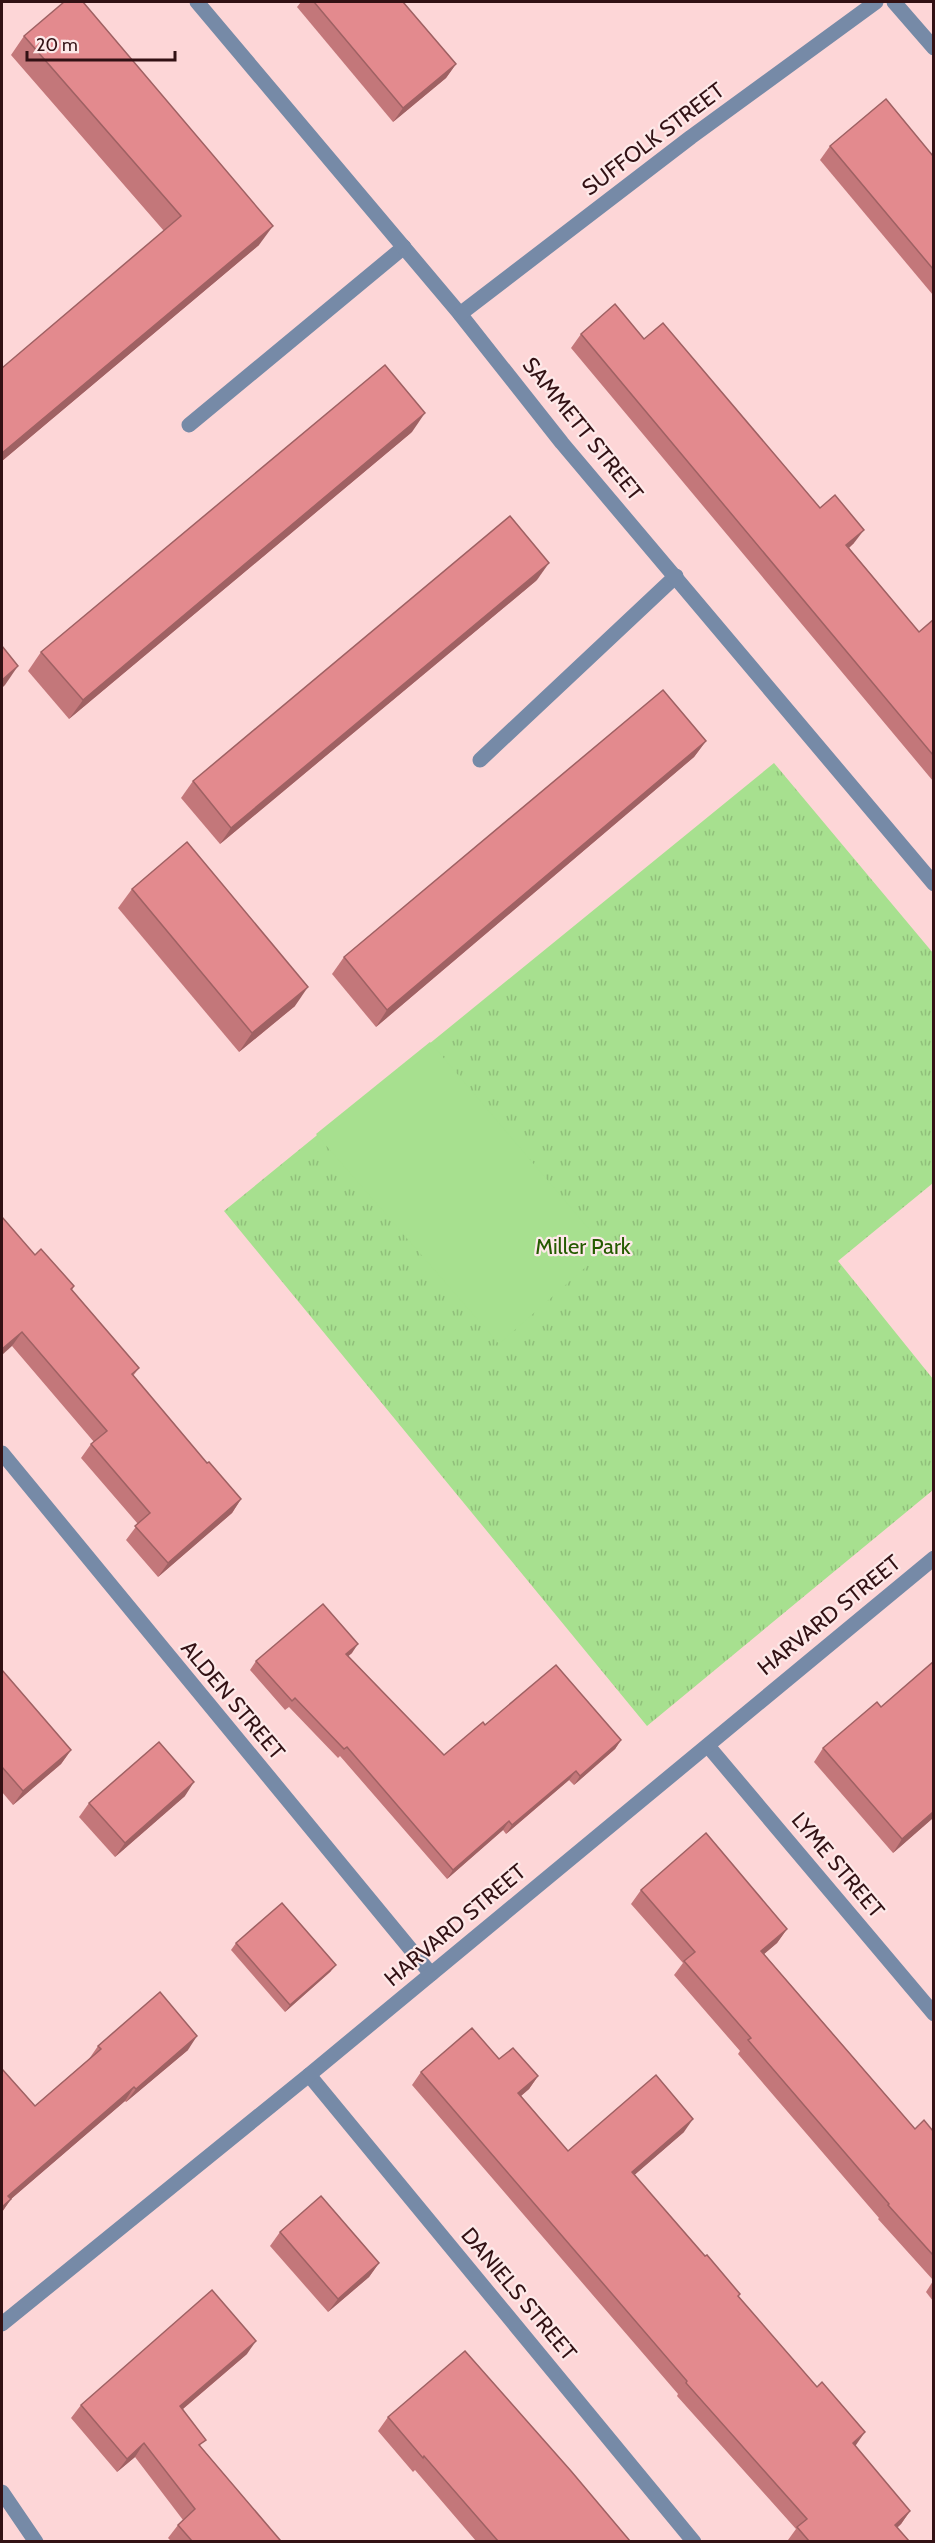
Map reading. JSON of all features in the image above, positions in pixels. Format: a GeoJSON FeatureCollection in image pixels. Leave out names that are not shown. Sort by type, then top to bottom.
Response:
{"type":"FeatureCollection","features":[{"type":"Feature","properties":{"kind":"street","name":"SAMMETT STREET"},"geometry":{"type":"LineString","coordinates":[[197,2],[404,247],[562,443],[933,884]]}},
{"type":"Feature","properties":{"kind":"street","name":"SUFFOLK STREET"},"geometry":{"type":"LineString","coordinates":[[460,315],[691,137],[876,2]]}},
{"type":"Feature","properties":{"kind":"street"},"geometry":{"type":"LineString","coordinates":[[894,2],[933,48]]}},
{"type":"Feature","properties":{"kind":"street"},"geometry":{"type":"LineString","coordinates":[[189,425],[404,247]]}},
{"type":"Feature","properties":{"kind":"street"},"geometry":{"type":"LineString","coordinates":[[480,760],[676,576]]}},
{"type":"Feature","properties":{"kind":"street","name":"ALDEN STREET"},"geometry":{"type":"LineString","coordinates":[[2,1453],[431,1974]]}},
{"type":"Feature","properties":{"kind":"street","name":"HARVARD STREET"},"geometry":{"type":"LineString","coordinates":[[2,2324],[309,2075],[933,1558]]}},
{"type":"Feature","properties":{"kind":"street","name":"LYME STREET"},"geometry":{"type":"LineString","coordinates":[[708,1746],[933,2014]]}},
{"type":"Feature","properties":{"kind":"street","name":"DANIELS STREET"},"geometry":{"type":"LineString","coordinates":[[309,2075],[694,2541]]}},
{"type":"Feature","properties":{"kind":"street"},"geometry":{"type":"LineString","coordinates":[[2,2492],[36,2541]]}},
{"type":"Feature","properties":{"kind":"green space","name":"Miller Park"},"geometry":{"type":"Polygon","coordinates":[[[774,763],[933,953],[933,1183],[838,1261],[933,1379],[933,1490],[647,1726],[224,1211],[774,763]]]}},
{"type":"Feature","properties":{"kind":"green space"},"geometry":{"type":"Polygon","coordinates":[[[430,1042],[606,1249],[499,1344],[316,1134],[430,1042]]]}},
{"type":"Feature","properties":{"kind":"building"},"geometry":{"type":"Polygon","coordinates":[[[64,2],[83,2],[273,226],[2,453],[2,368],[181,216],[24,36],[64,2]]]}},
{"type":"Feature","properties":{"kind":"building"},"geometry":{"type":"Polygon","coordinates":[[[314,2],[403,2],[456,64],[403,108],[314,2]]]}},
{"type":"Feature","properties":{"kind":"building"},"geometry":{"type":"Polygon","coordinates":[[[886,99],[933,156],[933,269],[830,146],[886,99]]]}},
{"type":"Feature","properties":{"kind":"building"},"geometry":{"type":"Polygon","coordinates":[[[615,304],[644,339],[663,323],[820,508],[835,495],[864,530],[846,545],[919,632],[933,620],[933,755],[581,334],[615,304]]]}},
{"type":"Feature","properties":{"kind":"building"},"geometry":{"type":"Polygon","coordinates":[[[385,365],[425,413],[83,700],[41,652],[385,365]]]}},
{"type":"Feature","properties":{"kind":"building"},"geometry":{"type":"Polygon","coordinates":[[[510,516],[549,563],[231,828],[193,781],[510,516]]]}},
{"type":"Feature","properties":{"kind":"building"},"geometry":{"type":"Polygon","coordinates":[[[2,646],[18,666],[2,680],[2,646]]]}},
{"type":"Feature","properties":{"kind":"building"},"geometry":{"type":"Polygon","coordinates":[[[663,690],[706,741],[387,1010],[344,957],[663,690]]]}},
{"type":"Feature","properties":{"kind":"building"},"geometry":{"type":"Polygon","coordinates":[[[187,842],[308,987],[252,1033],[132,889],[187,842]]]}},
{"type":"Feature","properties":{"kind":"building"},"geometry":{"type":"Polygon","coordinates":[[[2,1217],[35,1255],[41,1249],[74,1286],[71,1289],[139,1368],[132,1374],[207,1463],[209,1462],[241,1499],[168,1563],[135,1526],[150,1513],[91,1444],[107,1431],[22,1332],[2,1349],[2,1217]]]}},
{"type":"Feature","properties":{"kind":"building"},"geometry":{"type":"Polygon","coordinates":[[[323,1604],[358,1644],[346,1654],[444,1755],[483,1722],[485,1725],[556,1665],[621,1740],[580,1776],[576,1771],[512,1825],[509,1821],[453,1870],[347,1747],[344,1749],[295,1698],[292,1701],[256,1661],[323,1604]]]}},
{"type":"Feature","properties":{"kind":"building"},"geometry":{"type":"Polygon","coordinates":[[[933,1662],[933,1812],[902,1839],[823,1748],[877,1702],[881,1707],[933,1662]]]}},
{"type":"Feature","properties":{"kind":"building"},"geometry":{"type":"Polygon","coordinates":[[[2,1670],[71,1750],[23,1791],[2,1767],[2,1670]]]}},
{"type":"Feature","properties":{"kind":"building"},"geometry":{"type":"Polygon","coordinates":[[[159,1742],[194,1782],[125,1843],[89,1803],[159,1742]]]}},
{"type":"Feature","properties":{"kind":"building"},"geometry":{"type":"Polygon","coordinates":[[[706,1833],[787,1929],[761,1951],[915,2129],[924,2120],[933,2131],[933,2255],[748,2040],[751,2038],[684,1961],[695,1952],[641,1890],[706,1833]]]}},
{"type":"Feature","properties":{"kind":"building"},"geometry":{"type":"Polygon","coordinates":[[[282,1903],[336,1965],[290,2005],[236,1943],[282,1903]]]}},
{"type":"Feature","properties":{"kind":"building"},"geometry":{"type":"Polygon","coordinates":[[[160,1992],[197,2036],[8,2196],[11,2199],[2,2207],[2,2069],[35,2106],[101,2049],[98,2046],[160,1992]]]}},
{"type":"Feature","properties":{"kind":"building"},"geometry":{"type":"Polygon","coordinates":[[[472,2028],[499,2059],[513,2048],[538,2076],[518,2093],[568,2151],[656,2075],[693,2119],[632,2172],[705,2256],[707,2255],[740,2294],[738,2296],[817,2387],[822,2382],[865,2432],[853,2443],[910,2511],[895,2525],[909,2541],[809,2541],[797,2527],[807,2519],[686,2383],[687,2381],[421,2072],[472,2028]]]}},
{"type":"Feature","properties":{"kind":"building"},"geometry":{"type":"Polygon","coordinates":[[[321,2196],[379,2263],[338,2299],[280,2232],[321,2196]]]}},
{"type":"Feature","properties":{"kind":"building"},"geometry":{"type":"Polygon","coordinates":[[[212,2290],[256,2341],[180,2406],[206,2440],[199,2445],[279,2541],[192,2541],[178,2525],[195,2509],[144,2443],[127,2459],[81,2405],[212,2290]]]}},
{"type":"Feature","properties":{"kind":"building"},"geometry":{"type":"Polygon","coordinates":[[[465,2351],[630,2541],[498,2541],[424,2456],[423,2458],[388,2417],[465,2351]]]}}]}
